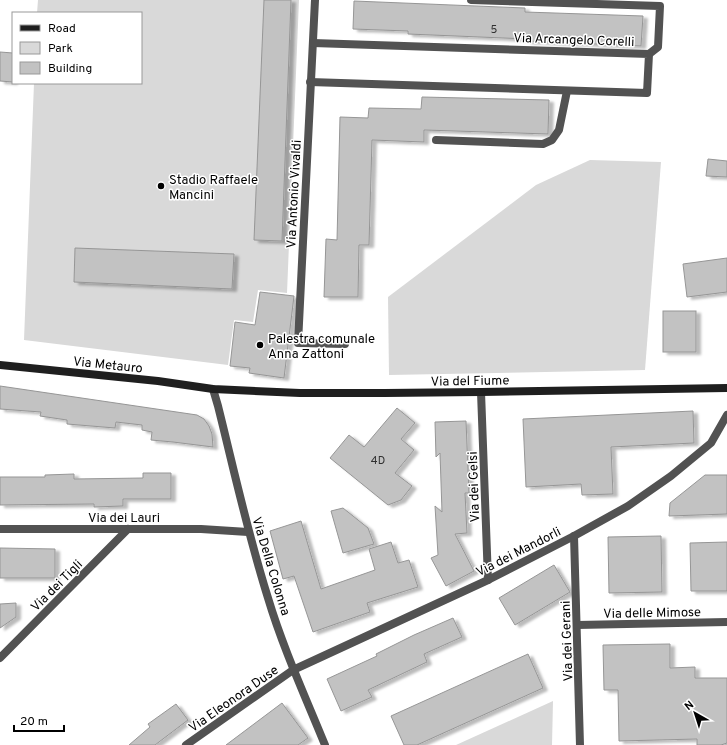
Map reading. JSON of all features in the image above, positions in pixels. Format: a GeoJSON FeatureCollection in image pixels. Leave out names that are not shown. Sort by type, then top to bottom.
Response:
{"type":"FeatureCollection","features":[{"type":"Feature","properties":{"kind":"street","name":"Via Antonio Vivaldi"},"geometry":{"type":"LineString","coordinates":[[315,0],[298,343],[344,344]]}},
{"type":"Feature","properties":{"kind":"street"},"geometry":{"type":"LineString","coordinates":[[471,0],[660,6],[658,47],[650,54]]}},
{"type":"Feature","properties":{"kind":"street","name":"Via Arcangelo Corelli"},"geometry":{"type":"LineString","coordinates":[[310,82],[647,93],[650,54],[313,43]]}},
{"type":"Feature","properties":{"kind":"street"},"geometry":{"type":"LineString","coordinates":[[436,140],[543,144],[552,140],[559,130],[567,91]]}},
{"type":"Feature","properties":{"kind":"street","name":"Via Metauro"},"geometry":{"type":"LineString","coordinates":[[0,365],[158,381],[213,389]]}},
{"type":"Feature","properties":{"kind":"street","name":"Via del Fiume"},"geometry":{"type":"LineString","coordinates":[[213,389],[385,393],[727,388]]}},
{"type":"Feature","properties":{"kind":"street","name":"Via Della Colonna"},"geometry":{"type":"LineString","coordinates":[[213,389],[248,532],[268,598],[293,670],[325,745]]}},
{"type":"Feature","properties":{"kind":"street","name":"Via dei Gelsi"},"geometry":{"type":"LineString","coordinates":[[481,392],[488,580]]}},
{"type":"Feature","properties":{"kind":"street","name":"Via dei Mandorli"},"geometry":{"type":"LineString","coordinates":[[293,670],[488,580],[574,536],[628,506],[671,476],[712,442],[727,415]]}},
{"type":"Feature","properties":{"kind":"street","name":"Via dei Lauri"},"geometry":{"type":"LineString","coordinates":[[0,529],[201,529],[248,532]]}},
{"type":"Feature","properties":{"kind":"street","name":"Via dei Tigli"},"geometry":{"type":"LineString","coordinates":[[0,658],[128,529]]}},
{"type":"Feature","properties":{"kind":"street","name":"Via dei Gerani"},"geometry":{"type":"LineString","coordinates":[[574,536],[580,745]]}},
{"type":"Feature","properties":{"kind":"street","name":"Via delle Mimose"},"geometry":{"type":"LineString","coordinates":[[577,625],[727,622]]}},
{"type":"Feature","properties":{"kind":"street","name":"Via Eleonora Duse"},"geometry":{"type":"LineString","coordinates":[[186,745],[293,670]]}},
{"type":"Feature","properties":{"kind":"green space","name":"Stadio Raffaele Mancini"},"geometry":{"type":"Polygon","coordinates":[[[38,0],[299,0],[287,293],[258,290],[253,322],[234,320],[228,365],[24,340],[34,84],[142,84],[142,12],[37,12],[38,0]]]}},
{"type":"Feature","properties":{"kind":"green space"},"geometry":{"type":"Polygon","coordinates":[[[590,160],[661,162],[645,370],[389,375],[388,297],[536,185],[590,160]]]}},
{"type":"Feature","properties":{"kind":"green space"},"geometry":{"type":"Polygon","coordinates":[[[553,701],[552,745],[456,745],[553,701]]]}},
{"type":"Feature","properties":{"kind":"building"},"geometry":{"type":"Polygon","coordinates":[[[264,0],[291,0],[282,241],[254,240],[264,0]]]}},
{"type":"Feature","properties":{"kind":"building"},"geometry":{"type":"Polygon","coordinates":[[[354,1],[525,8],[525,12],[643,16],[641,46],[408,34],[408,31],[353,29],[354,1]]]}},
{"type":"Feature","properties":{"kind":"building"},"geometry":{"type":"Polygon","coordinates":[[[0,52],[12,53],[12,82],[0,81],[0,52]]]}},
{"type":"Feature","properties":{"kind":"building"},"geometry":{"type":"Polygon","coordinates":[[[422,97],[549,100],[548,134],[424,130],[424,142],[372,140],[369,245],[359,245],[358,297],[324,297],[326,239],[337,240],[340,117],[368,118],[369,108],[421,109],[422,97]]]}},
{"type":"Feature","properties":{"kind":"building"},"geometry":{"type":"Polygon","coordinates":[[[708,159],[727,161],[727,177],[706,176],[708,159]]]}},
{"type":"Feature","properties":{"kind":"building"},"geometry":{"type":"Polygon","coordinates":[[[75,248],[234,254],[232,289],[74,282],[75,248]]]}},
{"type":"Feature","properties":{"kind":"building"},"geometry":{"type":"Polygon","coordinates":[[[727,258],[727,292],[687,297],[683,264],[727,258]]]}},
{"type":"Feature","properties":{"kind":"building","name":"Palestra comunale Anna Zattoni"},"geometry":{"type":"Polygon","coordinates":[[[260,292],[294,296],[284,378],[249,373],[250,368],[230,366],[235,322],[255,325],[260,292]]]}},
{"type":"Feature","properties":{"kind":"building"},"geometry":{"type":"Polygon","coordinates":[[[663,311],[696,311],[696,352],[663,352],[663,311]]]}},
{"type":"Feature","properties":{"kind":"building"},"geometry":{"type":"Polygon","coordinates":[[[0,386],[197,415],[204,419],[209,426],[212,434],[213,447],[151,440],[152,432],[142,430],[142,425],[116,422],[115,428],[67,424],[67,420],[40,416],[41,412],[0,409],[0,386]]]}},
{"type":"Feature","properties":{"kind":"building"},"geometry":{"type":"Polygon","coordinates":[[[397,408],[415,423],[401,439],[414,450],[395,473],[412,486],[401,500],[388,505],[330,458],[349,435],[364,447],[397,408]]]}},
{"type":"Feature","properties":{"kind":"building"},"geometry":{"type":"Polygon","coordinates":[[[693,411],[694,443],[611,447],[613,494],[582,495],[581,484],[526,487],[523,419],[693,411]]]}},
{"type":"Feature","properties":{"kind":"building"},"geometry":{"type":"Polygon","coordinates":[[[466,421],[469,493],[465,493],[467,533],[455,534],[474,571],[446,586],[431,558],[438,555],[435,506],[442,512],[440,453],[436,457],[435,422],[466,421]]]}},
{"type":"Feature","properties":{"kind":"building"},"geometry":{"type":"Polygon","coordinates":[[[143,473],[171,473],[171,499],[123,499],[123,506],[94,507],[94,504],[0,505],[0,477],[45,477],[45,475],[74,474],[74,479],[143,478],[143,473]]]}},
{"type":"Feature","properties":{"kind":"building"},"geometry":{"type":"Polygon","coordinates":[[[705,475],[727,475],[727,514],[669,516],[670,503],[705,475]]]}},
{"type":"Feature","properties":{"kind":"building"},"geometry":{"type":"Polygon","coordinates":[[[343,508],[368,528],[374,544],[343,553],[331,511],[343,508]]]}},
{"type":"Feature","properties":{"kind":"building"},"geometry":{"type":"Polygon","coordinates":[[[301,521],[321,589],[375,570],[369,549],[391,542],[398,563],[409,560],[418,587],[367,603],[370,612],[313,632],[294,576],[283,579],[270,531],[301,521]]]}},
{"type":"Feature","properties":{"kind":"building"},"geometry":{"type":"Polygon","coordinates":[[[661,536],[662,592],[609,593],[608,537],[661,536]]]}},
{"type":"Feature","properties":{"kind":"building"},"geometry":{"type":"Polygon","coordinates":[[[727,542],[727,591],[691,591],[690,543],[727,542]]]}},
{"type":"Feature","properties":{"kind":"building"},"geometry":{"type":"Polygon","coordinates":[[[0,548],[55,549],[55,578],[0,578],[0,548]]]}},
{"type":"Feature","properties":{"kind":"building"},"geometry":{"type":"Polygon","coordinates":[[[554,565],[570,592],[515,625],[499,598],[554,565]]]}},
{"type":"Feature","properties":{"kind":"building"},"geometry":{"type":"Polygon","coordinates":[[[16,603],[16,617],[0,628],[0,604],[16,603]]]}},
{"type":"Feature","properties":{"kind":"building"},"geometry":{"type":"Polygon","coordinates":[[[453,618],[462,637],[424,654],[427,662],[368,690],[372,697],[341,711],[327,679],[377,656],[376,654],[414,635],[453,618]]]}},
{"type":"Feature","properties":{"kind":"building"},"geometry":{"type":"Polygon","coordinates":[[[670,644],[670,668],[695,667],[695,678],[727,678],[727,743],[721,745],[697,745],[697,739],[619,741],[618,690],[604,690],[603,645],[670,644]]]}},
{"type":"Feature","properties":{"kind":"building"},"geometry":{"type":"Polygon","coordinates":[[[528,654],[543,688],[417,745],[404,745],[391,716],[528,654]]]}},
{"type":"Feature","properties":{"kind":"building"},"geometry":{"type":"Polygon","coordinates":[[[282,703],[308,738],[298,745],[226,745],[282,703]]]}},
{"type":"Feature","properties":{"kind":"building"},"geometry":{"type":"Polygon","coordinates":[[[176,704],[188,720],[155,745],[129,745],[150,727],[148,724],[176,704]]]}},
{"type":"Feature","properties":{"kind":"place","name":"Stadio Raffaele Mancini"},"geometry":{"type":"Point","coordinates":[161,186]}},
{"type":"Feature","properties":{"kind":"place","name":"Palestra comunale Anna Zattoni"},"geometry":{"type":"Point","coordinates":[260,345]}}]}
